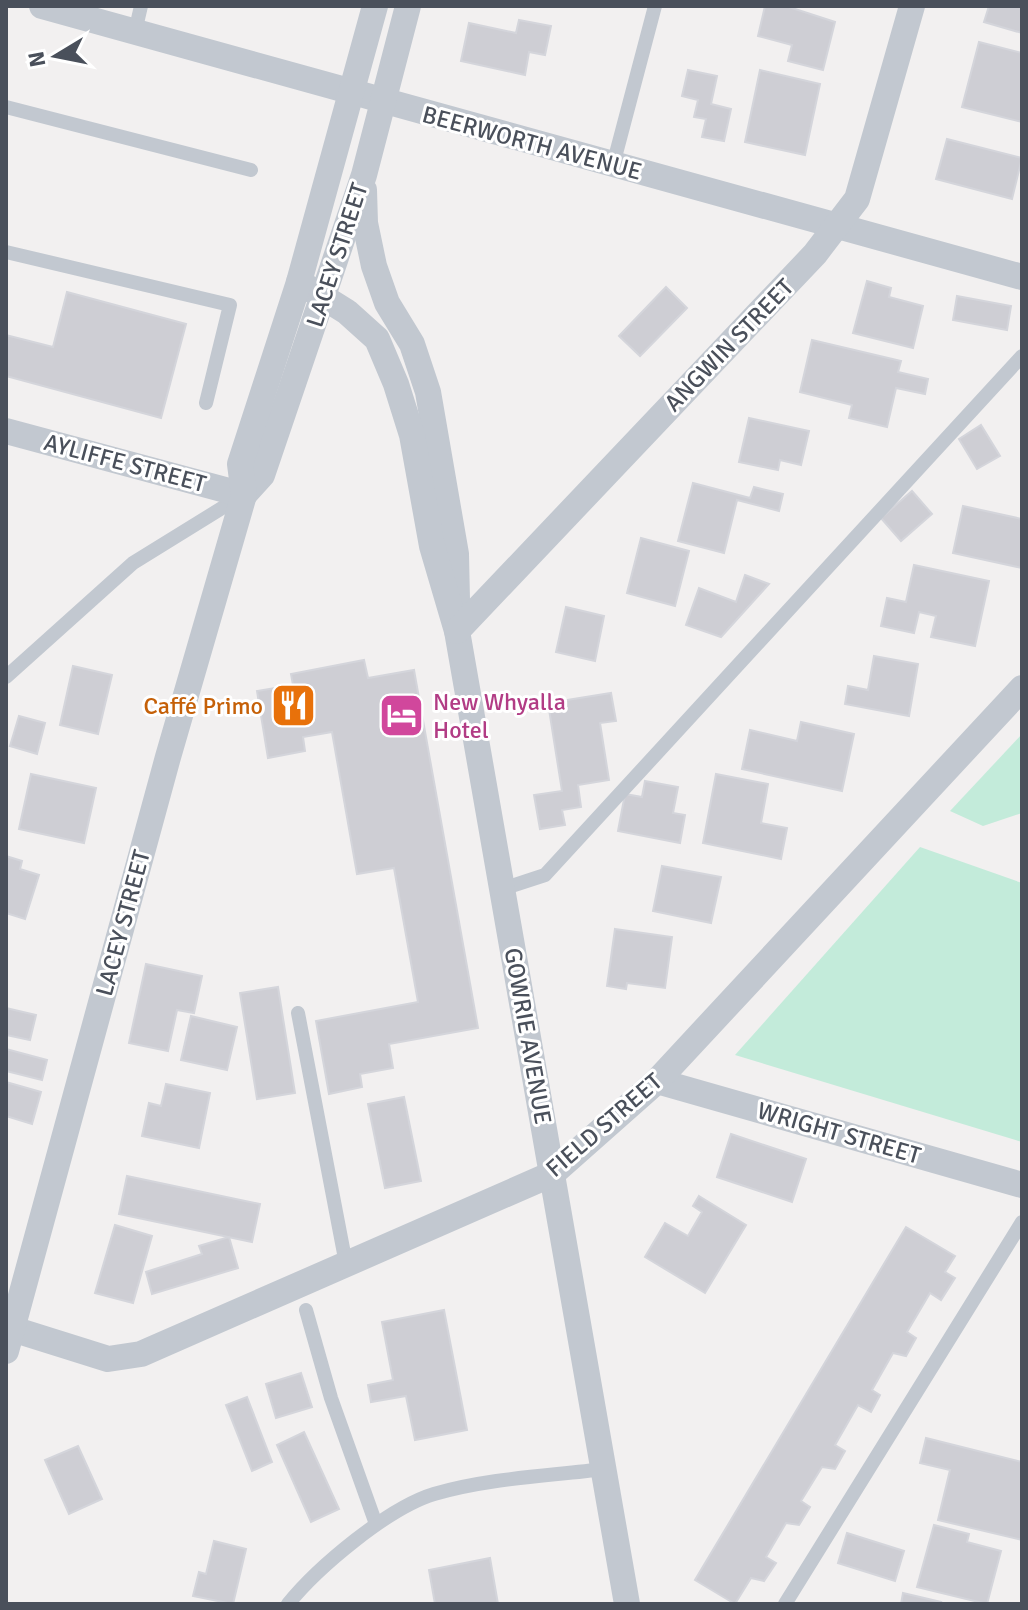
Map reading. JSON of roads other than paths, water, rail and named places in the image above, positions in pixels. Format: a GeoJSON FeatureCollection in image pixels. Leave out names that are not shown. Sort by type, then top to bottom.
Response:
{"type":"FeatureCollection","features":[{"type":"Feature","properties":{"kind":"street","name":"BEERWORTH AVENUE"},"geometry":{"type":"LineString","coordinates":[[42,6],[1022,277]]}},
{"type":"Feature","properties":{"kind":"street","name":"LACEY STREET"},"geometry":{"type":"LineString","coordinates":[[8,1336],[244,495],[240,464],[299,282],[375,6]]}},
{"type":"Feature","properties":{"kind":"street","name":"LACEY STREET"},"geometry":{"type":"LineString","coordinates":[[244,495],[262,475],[364,175],[408,6]]}},
{"type":"Feature","properties":{"kind":"street","name":"ANGWIN STREET"},"geometry":{"type":"LineString","coordinates":[[457,631],[815,254],[857,199],[912,6]]}},
{"type":"Feature","properties":{"kind":"street","name":"GOWRIE AVENUE"},"geometry":{"type":"LineString","coordinates":[[364,175],[365,223],[374,266],[387,303],[412,344],[428,392],[456,554],[457,631]]}},
{"type":"Feature","properties":{"kind":"street","name":"GOWRIE AVENUE"},"geometry":{"type":"LineString","coordinates":[[299,282],[347,312],[377,339],[396,384],[412,435],[432,546],[457,631],[627,1597]]}},
{"type":"Feature","properties":{"kind":"street","name":"AYLIFFE STREET"},"geometry":{"type":"LineString","coordinates":[[6,431],[244,495]]}},
{"type":"Feature","properties":{"kind":"street","name":"FIELD STREET"},"geometry":{"type":"LineString","coordinates":[[8,1336],[108,1359],[141,1354],[552,1174],[657,1081],[1022,688]]}},
{"type":"Feature","properties":{"kind":"street","name":"WRIGHT STREET"},"geometry":{"type":"LineString","coordinates":[[657,1081],[1022,1185]]}},
{"type":"Feature","properties":{"kind":"lane"},"geometry":{"type":"LineString","coordinates":[[135,32],[141,6]]}},
{"type":"Feature","properties":{"kind":"lane"},"geometry":{"type":"LineString","coordinates":[[613,165],[655,6]]}},
{"type":"Feature","properties":{"kind":"lane"},"geometry":{"type":"LineString","coordinates":[[6,107],[251,170]]}},
{"type":"Feature","properties":{"kind":"lane"},"geometry":{"type":"LineString","coordinates":[[6,252],[230,305],[206,403]]}},
{"type":"Feature","properties":{"kind":"lane"},"geometry":{"type":"LineString","coordinates":[[502,889],[545,875],[1022,356]]}},
{"type":"Feature","properties":{"kind":"lane"},"geometry":{"type":"LineString","coordinates":[[6,677],[133,563],[244,495]]}},
{"type":"Feature","properties":{"kind":"lane"},"geometry":{"type":"LineString","coordinates":[[298,1013],[346,1264]]}},
{"type":"Feature","properties":{"kind":"lane"},"geometry":{"type":"LineString","coordinates":[[785,1604],[1022,1222]]}},
{"type":"Feature","properties":{"kind":"lane"},"geometry":{"type":"LineString","coordinates":[[306,1310],[331,1398],[376,1524]]}},
{"type":"Feature","properties":{"kind":"lane"},"geometry":{"type":"LineString","coordinates":[[288,1604],[306,1581],[376,1524],[432,1495],[485,1484],[604,1469]]}},
{"type":"Feature","properties":{"kind":"place","name":"Caffé Primo"},"geometry":{"type":"Point","coordinates":[294,706]}},
{"type":"Feature","properties":{"kind":"place","name":"New Whyalla Hotel"},"geometry":{"type":"Point","coordinates":[402,716]}}]}
